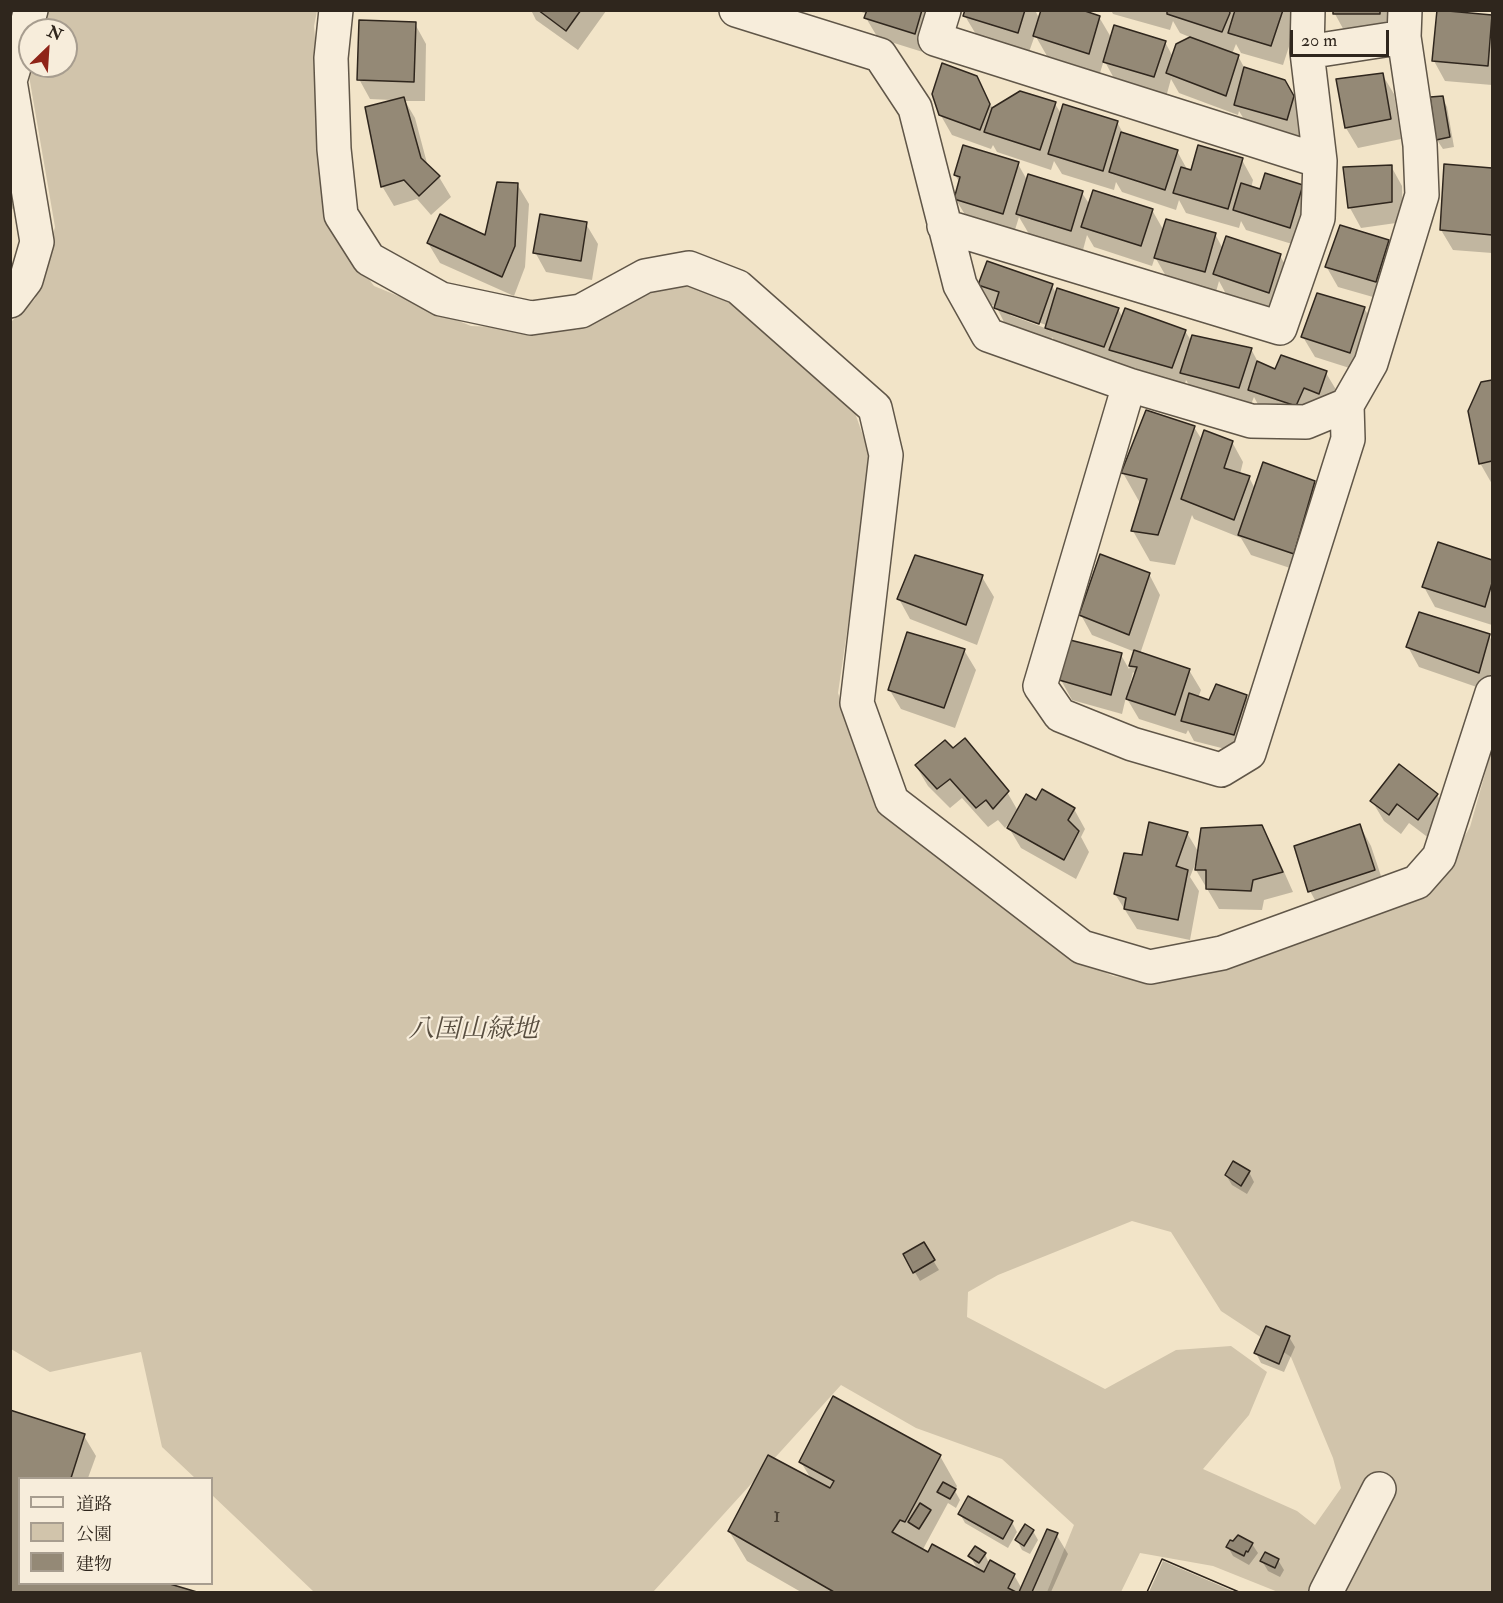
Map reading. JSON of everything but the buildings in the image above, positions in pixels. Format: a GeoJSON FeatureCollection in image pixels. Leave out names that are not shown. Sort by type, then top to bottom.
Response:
{"type":"FeatureCollection","features":[{"type":"Feature","properties":{"kind":"street"},"geometry":{"type":"LineString","coordinates":[[10,301],[26,280],[37,242],[10,81],[31,10]]}},
{"type":"Feature","properties":{"kind":"street"},"geometry":{"type":"LineString","coordinates":[[336,10],[331,58],[334,149],[341,215],[369,259],[441,299],[531,318],[581,311],[645,276],[689,268],[738,286],[874,408],[886,455],[857,703],[892,801],[1083,947],[1150,967],[1202,957],[1222,953],[1417,882],[1439,857],[1492,693]]}},
{"type":"Feature","properties":{"kind":"street"},"geometry":{"type":"LineString","coordinates":[[736,10],[880,55],[915,108],[960,285],[988,335],[1129,385],[1251,421],[1306,423],[1347,405]]}},
{"type":"Feature","properties":{"kind":"street"},"geometry":{"type":"LineString","coordinates":[[944,10],[935,39],[1320,161]]}},
{"type":"Feature","properties":{"kind":"street"},"geometry":{"type":"LineString","coordinates":[[944,226],[1280,328],[1318,218],[1320,161],[1308,52],[1308,10]]}},
{"type":"Feature","properties":{"kind":"street"},"geometry":{"type":"LineString","coordinates":[[1129,385],[1040,686],[1060,715],[1132,744],[1221,770],[1249,753],[1348,439],[1347,405],[1371,363],[1422,195],[1420,145],[1404,24],[1308,52]]}},
{"type":"Feature","properties":{"kind":"street"},"geometry":{"type":"LineString","coordinates":[[1326,1593],[1379,1489]]}},
{"type":"Feature","properties":{"kind":"green space","name":"八国山緑地"},"geometry":{"type":"Polygon","coordinates":[[[50,11],[317,11],[314,26],[332,229],[374,286],[471,326],[577,330],[654,290],[693,284],[726,299],[812,367],[855,413],[872,461],[838,693],[875,806],[1077,960],[1113,976],[1153,983],[1193,976],[1435,888],[1470,827],[1492,749],[1492,1592],[1278,1592],[1213,1566],[1140,1553],[1121,1592],[1047,1592],[1074,1525],[1002,1459],[916,1428],[841,1385],[653,1592],[314,1592],[213,1496],[213,1477],[194,1477],[162,1447],[141,1352],[50,1372],[11,1349],[10,323],[35,299],[55,227],[29,78],[78,78],[78,18],[45,18],[50,11]],[[1132,1221],[998,1275],[968,1292],[967,1317],[1105,1389],[1176,1350],[1231,1346],[1267,1372],[1249,1415],[1203,1469],[1297,1511],[1315,1525],[1341,1488],[1333,1458],[1291,1357],[1221,1311],[1171,1232],[1132,1221]]]}}]}
